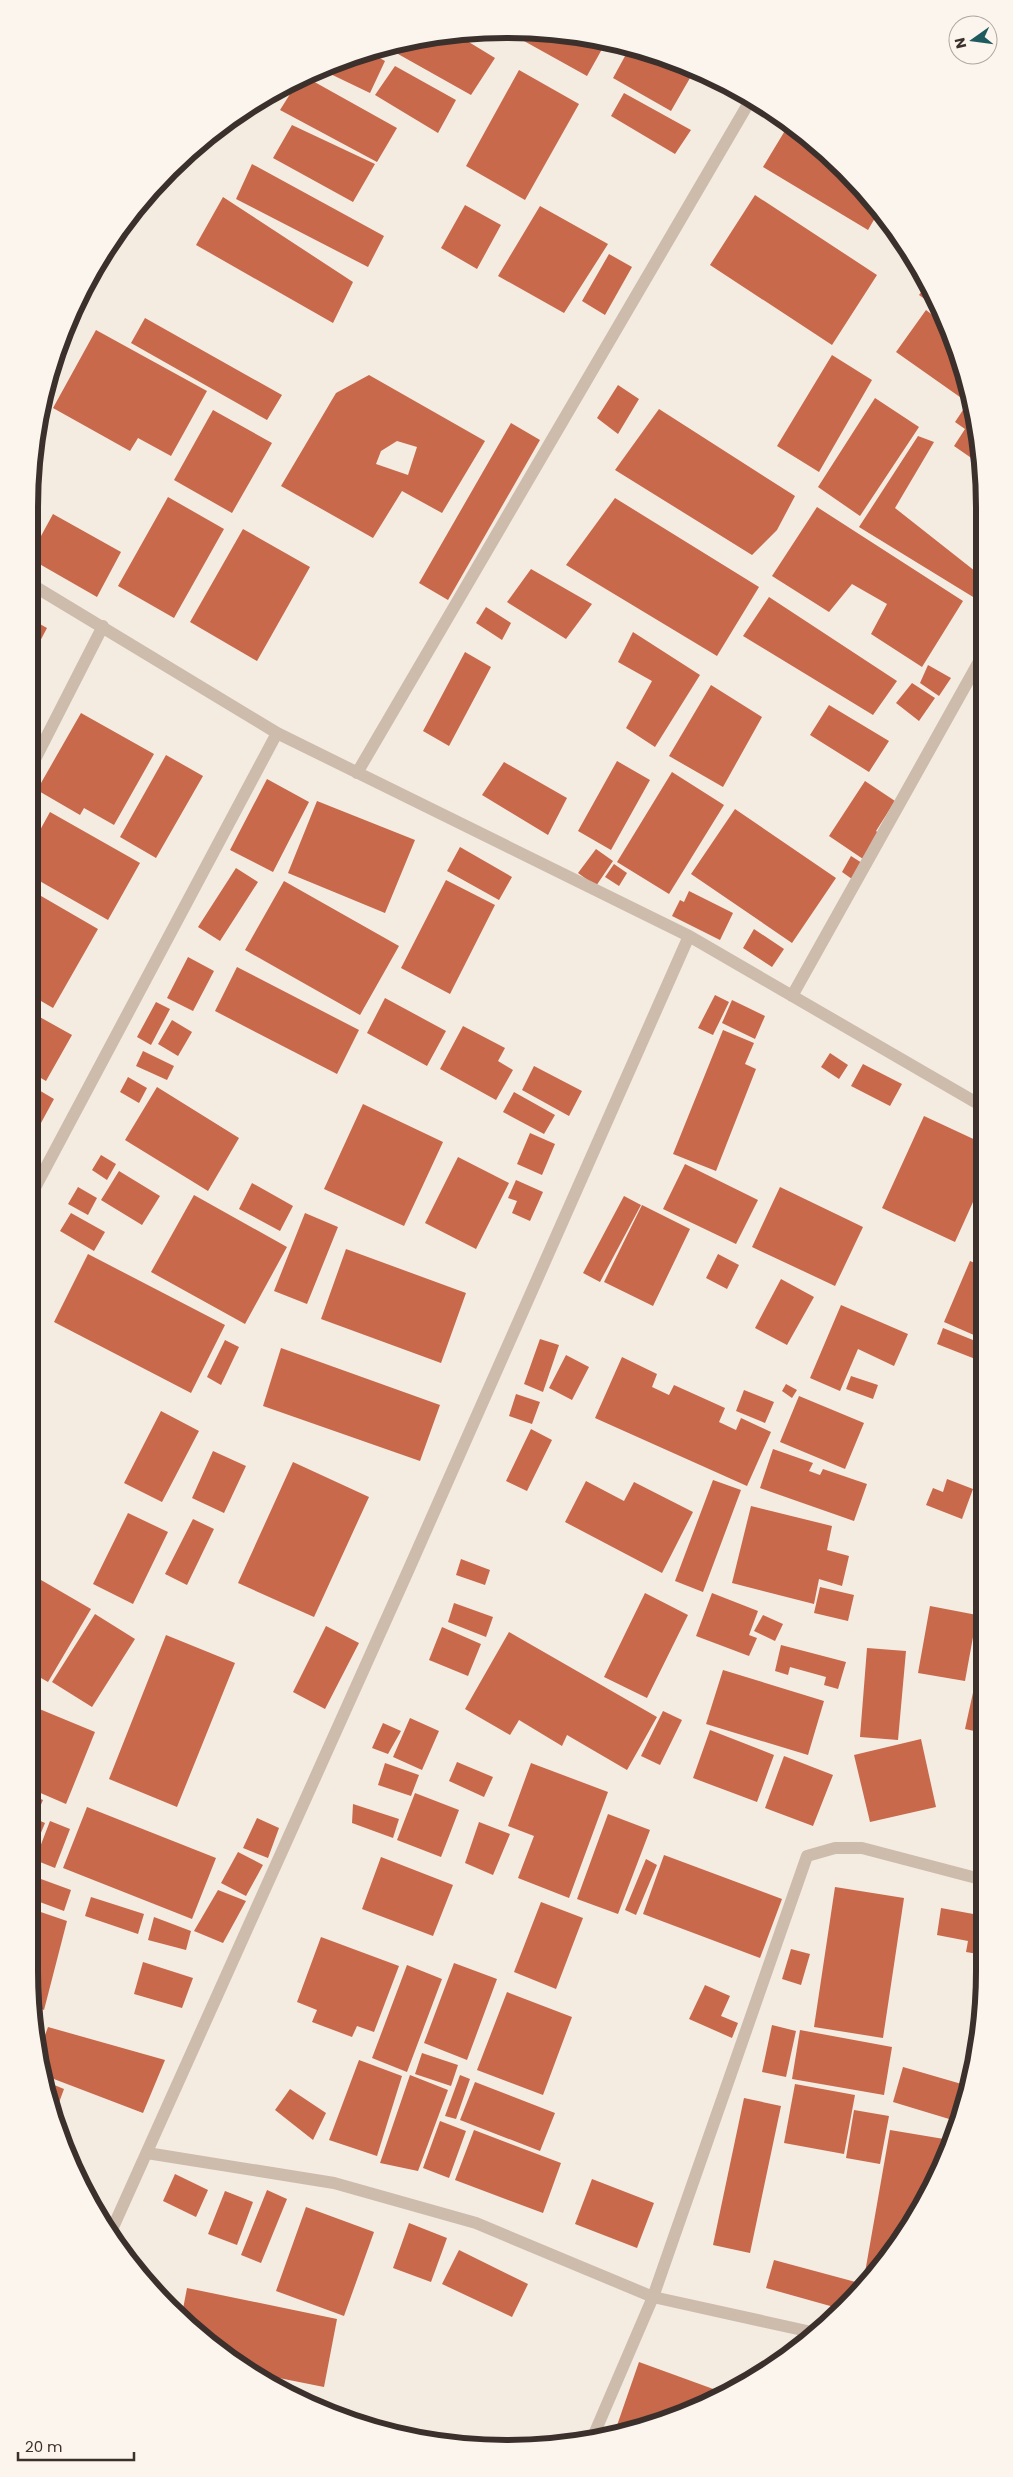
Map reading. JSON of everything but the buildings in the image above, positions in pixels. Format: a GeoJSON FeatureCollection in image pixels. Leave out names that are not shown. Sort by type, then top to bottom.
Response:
{"type":"FeatureCollection","features":[{"type":"Feature","properties":{"kind":"street"},"geometry":{"type":"LineString","coordinates":[[358,773],[748,104]]}},
{"type":"Feature","properties":{"kind":"street"},"geometry":{"type":"LineString","coordinates":[[38,588],[277,733],[689,936],[976,1103]]}},
{"type":"Feature","properties":{"kind":"street"},"geometry":{"type":"LineString","coordinates":[[38,753],[103,626]]}},
{"type":"Feature","properties":{"kind":"street"},"geometry":{"type":"LineString","coordinates":[[792,996],[976,667]]}},
{"type":"Feature","properties":{"kind":"street"},"geometry":{"type":"LineString","coordinates":[[38,1182],[277,733]]}},
{"type":"Feature","properties":{"kind":"street"},"geometry":{"type":"LineString","coordinates":[[114,2226],[408,1571],[689,936]]}},
{"type":"Feature","properties":{"kind":"street"},"geometry":{"type":"LineString","coordinates":[[596,2430],[653,2297],[808,1856],[835,1848],[862,1848],[976,1878]]}},
{"type":"Feature","properties":{"kind":"street"},"geometry":{"type":"LineString","coordinates":[[147,2153],[334,2183],[476,2223],[653,2297],[807,2331]]}}]}
